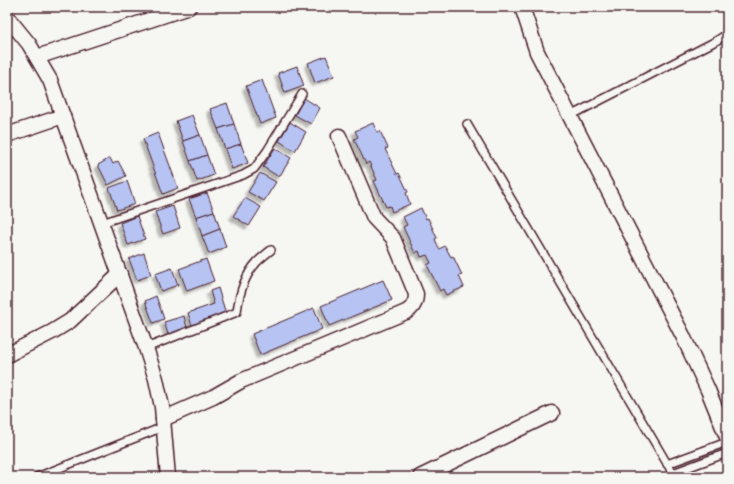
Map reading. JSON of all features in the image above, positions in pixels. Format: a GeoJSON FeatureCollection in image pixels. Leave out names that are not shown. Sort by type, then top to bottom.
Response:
{"type":"FeatureCollection","features":[{"type":"Feature","properties":{"kind":"street"},"geometry":{"type":"LineString","coordinates":[[37,57],[190,7]]}},
{"type":"Feature","properties":{"kind":"street"},"geometry":{"type":"LineString","coordinates":[[522,7],[537,52],[683,336],[708,390],[727,437]]}},
{"type":"Feature","properties":{"kind":"street"},"geometry":{"type":"LineString","coordinates":[[7,17],[37,57],[50,80],[146,348],[156,379],[163,423],[168,477]]}},
{"type":"Feature","properties":{"kind":"street"},"geometry":{"type":"LineString","coordinates":[[7,135],[63,116]]}},
{"type":"Feature","properties":{"kind":"street"},"geometry":{"type":"LineString","coordinates":[[163,423],[241,381],[406,312],[415,303],[416,294],[393,238],[374,218],[338,136]]}},
{"type":"Feature","properties":{"kind":"street"},"geometry":{"type":"LineString","coordinates":[[7,355],[52,332],[70,320],[120,274]]}},
{"type":"Feature","properties":{"kind":"street"},"geometry":{"type":"LineString","coordinates":[[420,477],[552,413]]}},
{"type":"Feature","properties":{"kind":"lane"},"geometry":{"type":"LineString","coordinates":[[570,116],[727,34]]}},
{"type":"Feature","properties":{"kind":"lane"},"geometry":{"type":"LineString","coordinates":[[102,224],[243,175],[254,168],[267,151],[302,94]]}},
{"type":"Feature","properties":{"kind":"lane"},"geometry":{"type":"LineString","coordinates":[[467,124],[674,475],[727,453]]}},
{"type":"Feature","properties":{"kind":"lane"},"geometry":{"type":"LineString","coordinates":[[146,348],[237,312],[240,296],[249,273],[256,263],[271,250]]}},
{"type":"Feature","properties":{"kind":"lane"},"geometry":{"type":"LineString","coordinates":[[37,477],[163,423]]}},
{"type":"Feature","properties":{"kind":"lane"},"geometry":{"type":"LineString","coordinates":[[667,464],[727,442]]}},
{"type":"Feature","properties":{"kind":"building"},"geometry":{"type":"Polygon","coordinates":[[[326,56],[334,76],[315,83],[308,63],[326,56]]]}},
{"type":"Feature","properties":{"kind":"building"},"geometry":{"type":"Polygon","coordinates":[[[297,66],[304,86],[285,93],[278,73],[297,66]]]}},
{"type":"Feature","properties":{"kind":"building"},"geometry":{"type":"Polygon","coordinates":[[[262,80],[276,118],[260,124],[246,86],[262,80]]]}},
{"type":"Feature","properties":{"kind":"building"},"geometry":{"type":"Polygon","coordinates":[[[304,98],[320,108],[311,124],[295,115],[304,98]]]}},
{"type":"Feature","properties":{"kind":"building"},"geometry":{"type":"Polygon","coordinates":[[[227,103],[234,124],[218,129],[210,109],[227,103]]]}},
{"type":"Feature","properties":{"kind":"building"},"geometry":{"type":"Polygon","coordinates":[[[192,115],[200,135],[183,141],[176,121],[192,115]]]}},
{"type":"Feature","properties":{"kind":"building"},"geometry":{"type":"Polygon","coordinates":[[[290,122],[306,132],[295,151],[279,141],[290,122]]]}},
{"type":"Feature","properties":{"kind":"building"},"geometry":{"type":"Polygon","coordinates":[[[373,123],[377,132],[380,131],[388,148],[385,149],[397,174],[399,173],[408,192],[406,193],[410,204],[392,212],[390,206],[386,207],[374,181],[377,180],[369,162],[366,164],[354,139],[358,137],[355,131],[373,123]]]}},
{"type":"Feature","properties":{"kind":"building"},"geometry":{"type":"Polygon","coordinates":[[[234,124],[241,144],[225,149],[218,129],[234,124]]]}},
{"type":"Feature","properties":{"kind":"building"},"geometry":{"type":"Polygon","coordinates":[[[158,133],[178,188],[163,194],[143,139],[158,133]]]}},
{"type":"Feature","properties":{"kind":"building"},"geometry":{"type":"Polygon","coordinates":[[[200,135],[207,155],[190,161],[183,141],[200,135]]]}},
{"type":"Feature","properties":{"kind":"building"},"geometry":{"type":"Polygon","coordinates":[[[241,144],[248,163],[232,169],[225,149],[241,144]]]}},
{"type":"Feature","properties":{"kind":"building"},"geometry":{"type":"Polygon","coordinates":[[[275,148],[291,158],[279,177],[263,167],[275,148]]]}},
{"type":"Feature","properties":{"kind":"building"},"geometry":{"type":"Polygon","coordinates":[[[207,155],[214,175],[197,181],[190,161],[207,155]]]}},
{"type":"Feature","properties":{"kind":"building"},"geometry":{"type":"Polygon","coordinates":[[[110,158],[113,164],[118,161],[126,176],[108,185],[98,165],[110,158]]]}},
{"type":"Feature","properties":{"kind":"building"},"geometry":{"type":"Polygon","coordinates":[[[260,173],[276,182],[264,201],[248,192],[260,173]]]}},
{"type":"Feature","properties":{"kind":"building"},"geometry":{"type":"Polygon","coordinates":[[[127,181],[135,204],[117,210],[109,188],[127,181]]]}},
{"type":"Feature","properties":{"kind":"building"},"geometry":{"type":"Polygon","coordinates":[[[207,193],[214,211],[196,217],[189,199],[207,193]]]}},
{"type":"Feature","properties":{"kind":"building"},"geometry":{"type":"Polygon","coordinates":[[[245,198],[261,207],[249,226],[233,216],[245,198]]]}},
{"type":"Feature","properties":{"kind":"building"},"geometry":{"type":"Polygon","coordinates":[[[173,206],[180,228],[163,234],[155,212],[173,206]]]}},
{"type":"Feature","properties":{"kind":"building"},"geometry":{"type":"Polygon","coordinates":[[[421,208],[426,219],[428,218],[437,238],[435,239],[439,249],[445,246],[451,257],[453,256],[462,275],[459,276],[464,287],[446,295],[443,289],[440,291],[427,265],[431,263],[427,255],[421,257],[419,251],[415,253],[403,227],[407,225],[403,217],[421,208]]]}},
{"type":"Feature","properties":{"kind":"building"},"geometry":{"type":"Polygon","coordinates":[[[214,211],[220,229],[202,236],[196,217],[214,211]]]}},
{"type":"Feature","properties":{"kind":"building"},"geometry":{"type":"Polygon","coordinates":[[[137,216],[145,239],[128,245],[120,223],[137,216]]]}},
{"type":"Feature","properties":{"kind":"building"},"geometry":{"type":"Polygon","coordinates":[[[220,229],[226,247],[209,254],[202,236],[220,229]]]}},
{"type":"Feature","properties":{"kind":"building"},"geometry":{"type":"Polygon","coordinates":[[[144,253],[151,275],[137,280],[129,259],[144,253]]]}},
{"type":"Feature","properties":{"kind":"building"},"geometry":{"type":"Polygon","coordinates":[[[206,259],[214,281],[187,291],[179,269],[206,259]]]}},
{"type":"Feature","properties":{"kind":"building"},"geometry":{"type":"Polygon","coordinates":[[[172,268],[178,285],[161,291],[155,274],[172,268]]]}},
{"type":"Feature","properties":{"kind":"building"},"geometry":{"type":"Polygon","coordinates":[[[383,280],[392,300],[329,326],[321,306],[383,280]]]}},
{"type":"Feature","properties":{"kind":"building"},"geometry":{"type":"Polygon","coordinates":[[[218,288],[226,314],[192,326],[188,313],[214,304],[210,291],[218,288]]]}},
{"type":"Feature","properties":{"kind":"building"},"geometry":{"type":"Polygon","coordinates":[[[156,296],[164,319],[153,323],[145,301],[156,296]]]}},
{"type":"Feature","properties":{"kind":"building"},"geometry":{"type":"Polygon","coordinates":[[[314,308],[322,329],[260,355],[252,334],[314,308]]]}},
{"type":"Feature","properties":{"kind":"building"},"geometry":{"type":"Polygon","coordinates":[[[184,316],[187,328],[168,334],[164,322],[184,316]]]}}]}
